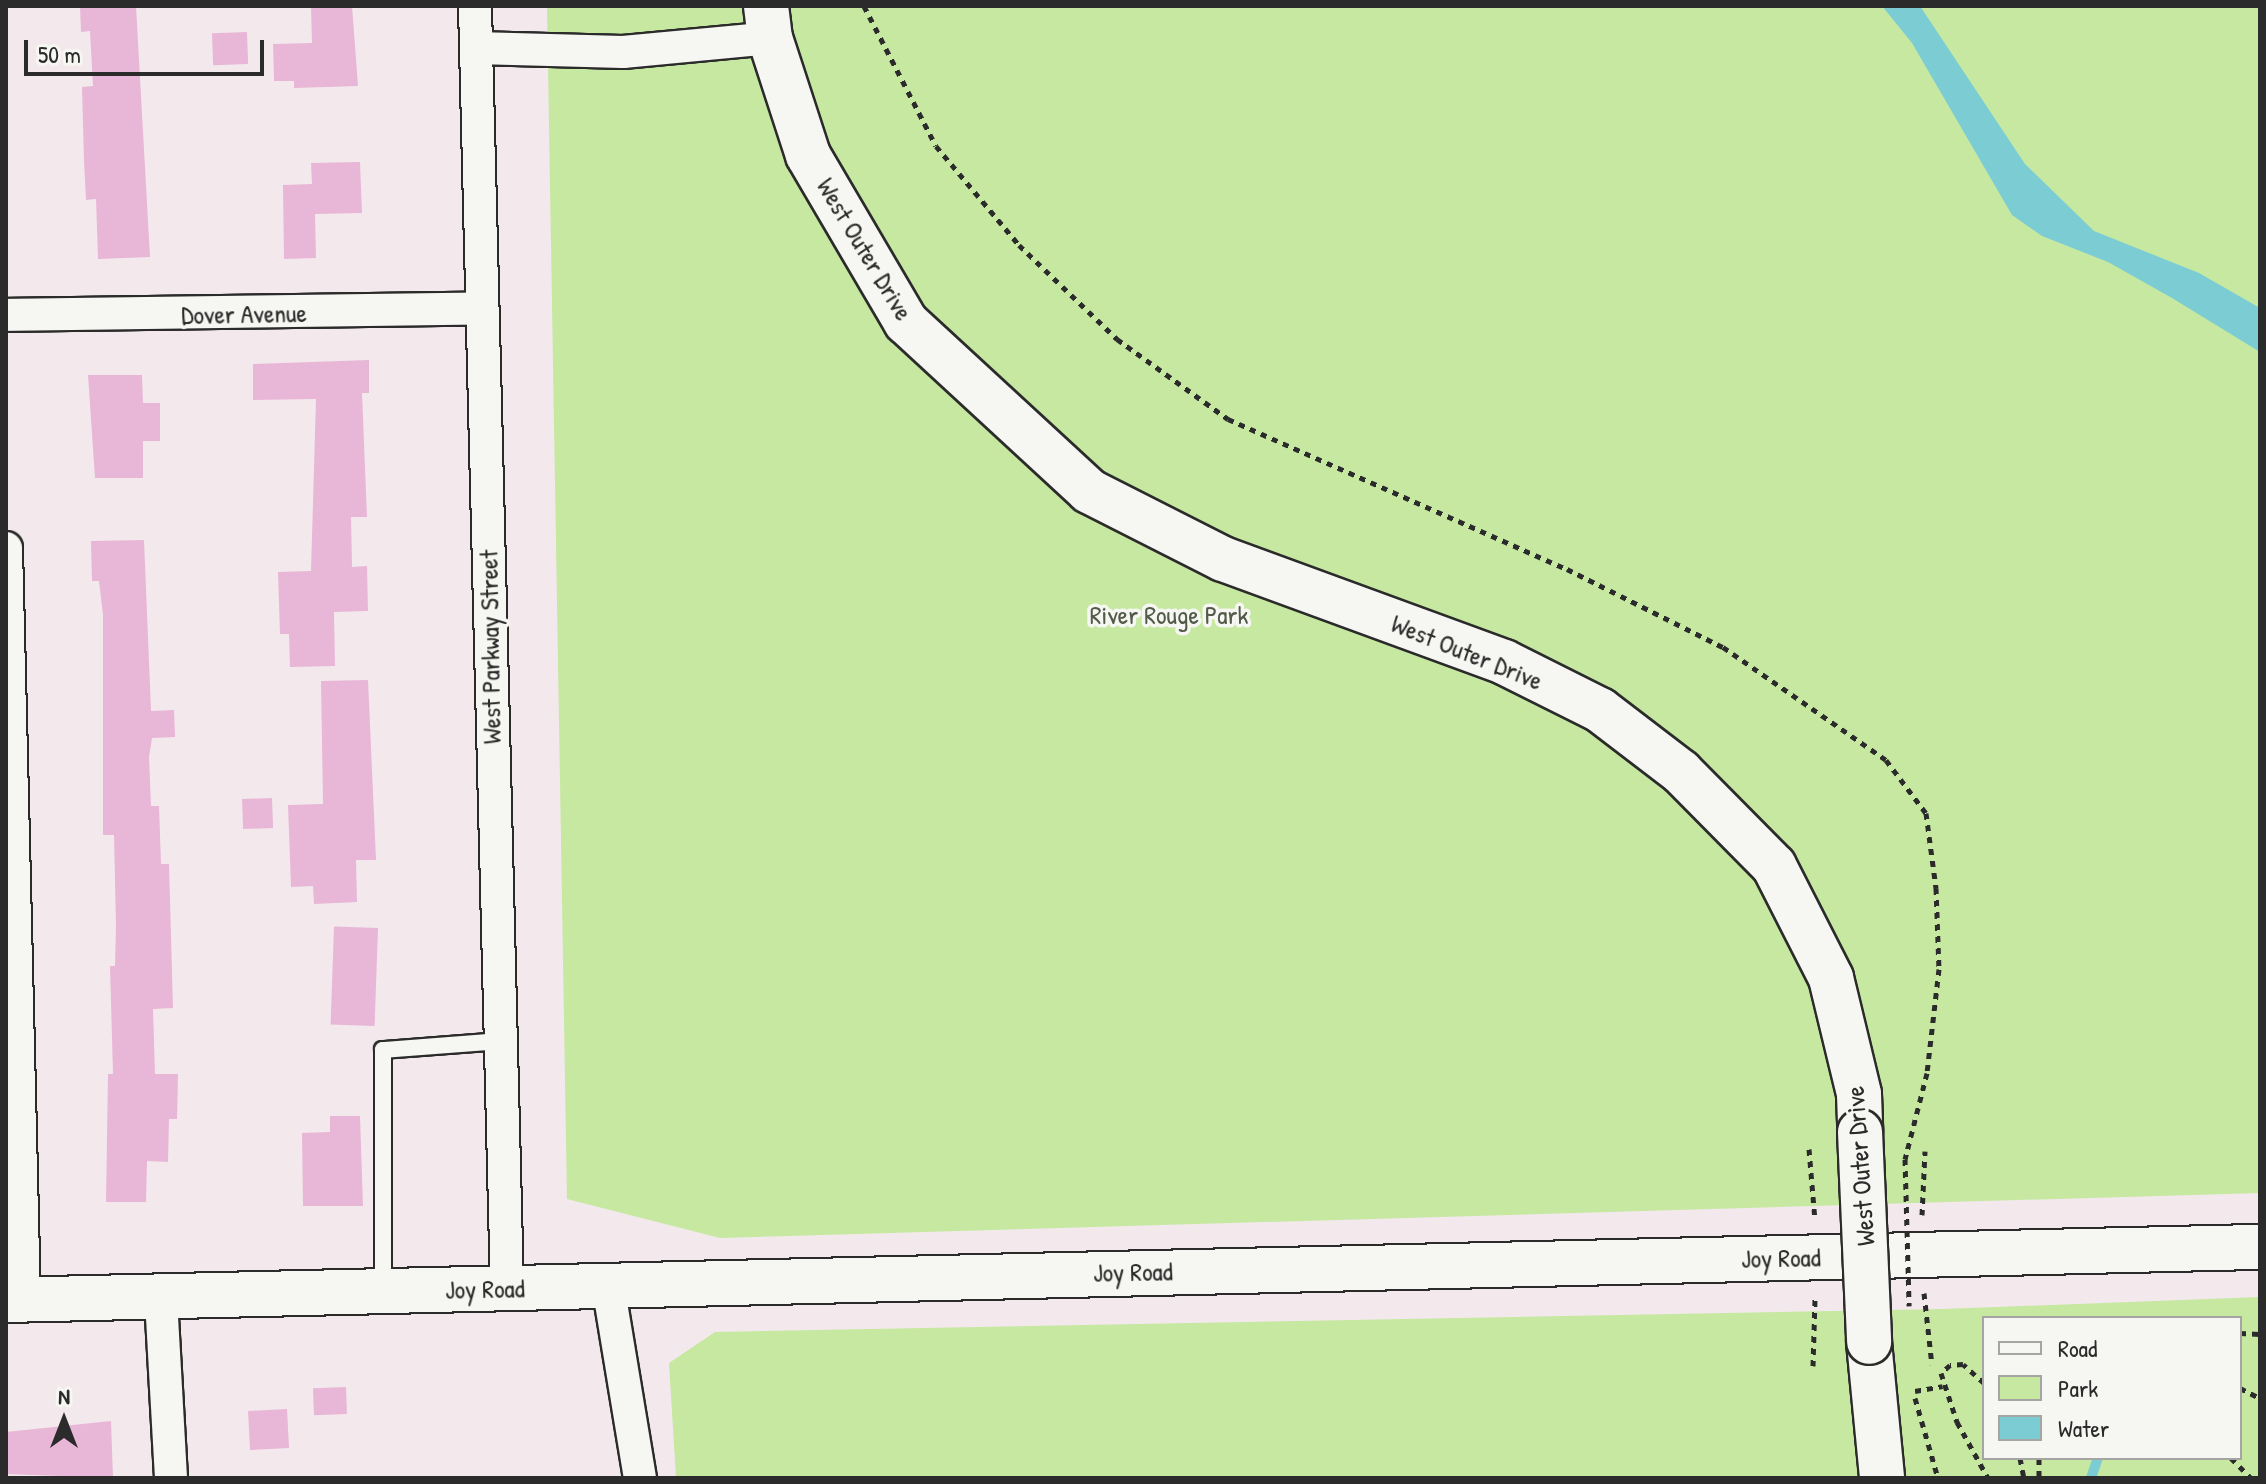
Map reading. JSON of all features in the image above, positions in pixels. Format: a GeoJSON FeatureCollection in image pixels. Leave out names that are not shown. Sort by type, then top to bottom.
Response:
{"type":"FeatureCollection","features":[{"type":"Feature","properties":{"kind":"main road","name":"West Outer Drive"},"geometry":{"type":"LineString","coordinates":[[768,22],[808,155],[906,322],[1089,491],[1223,559],[1504,662],[1600,710],[1681,772],[1774,866],[1831,978],[1859,1094],[1869,1342],[1882,1478]]}},
{"type":"Feature","properties":{"kind":"main road","name":"Joy Road"},"geometry":{"type":"LineString","coordinates":[[15,1300],[161,1299],[608,1285],[2260,1247]]}},
{"type":"Feature","properties":{"kind":"street","name":"West Parkway Street"},"geometry":{"type":"LineString","coordinates":[[475,6],[507,1289]]}},
{"type":"Feature","properties":{"kind":"street"},"geometry":{"type":"LineString","coordinates":[[476,48],[623,52],[768,22]]}},
{"type":"Feature","properties":{"kind":"street","name":"Dover Avenue"},"geometry":{"type":"LineString","coordinates":[[6,315],[482,308]]}},
{"type":"Feature","properties":{"kind":"street"},"geometry":{"type":"LineString","coordinates":[[6,548],[15,1300]]}},
{"type":"Feature","properties":{"kind":"street"},"geometry":{"type":"LineString","coordinates":[[608,1285],[640,1478]]}},
{"type":"Feature","properties":{"kind":"street"},"geometry":{"type":"LineString","coordinates":[[161,1299],[171,1478]]}},
{"type":"Feature","properties":{"kind":"lane"},"geometry":{"type":"LineString","coordinates":[[383,1292],[383,1050],[500,1041]]}},
{"type":"Feature","properties":{"kind":"path"},"geometry":{"type":"LineString","coordinates":[[864,6],[936,146],[1019,245],[1130,348],[1228,419],[1567,569],[1723,647],[1886,760],[1926,813],[1936,888],[1939,969],[1927,1073],[1905,1159],[1909,1309]]}},
{"type":"Feature","properties":{"kind":"path"},"geometry":{"type":"LineString","coordinates":[[1809,1149],[1815,1221]]}},
{"type":"Feature","properties":{"kind":"path"},"geometry":{"type":"LineString","coordinates":[[1922,1215],[1925,1151]]}},
{"type":"Feature","properties":{"kind":"path"},"geometry":{"type":"LineString","coordinates":[[1924,1293],[1932,1365]]}},
{"type":"Feature","properties":{"kind":"path"},"geometry":{"type":"LineString","coordinates":[[1813,1366],[1815,1297]]}},
{"type":"Feature","properties":{"kind":"path"},"geometry":{"type":"LineString","coordinates":[[1982,1380],[1973,1369],[1957,1363],[1941,1373],[1943,1386],[1988,1478]]}},
{"type":"Feature","properties":{"kind":"path"},"geometry":{"type":"LineString","coordinates":[[1914,1381],[1938,1478]]}},
{"type":"Feature","properties":{"kind":"path"},"geometry":{"type":"LineString","coordinates":[[1915,1391],[1943,1386]]}},
{"type":"Feature","properties":{"kind":"path"},"geometry":{"type":"LineString","coordinates":[[2242,1389],[2260,1398]]}},
{"type":"Feature","properties":{"kind":"path"},"geometry":{"type":"LineString","coordinates":[[2233,1460],[2251,1478]]}},
{"type":"Feature","properties":{"kind":"green space","name":"River Rouge Park"},"geometry":{"type":"Polygon","coordinates":[[[547,6],[2260,6],[2260,1193],[720,1238],[567,1199],[547,6]]]}},
{"type":"Feature","properties":{"kind":"green space"},"geometry":{"type":"Polygon","coordinates":[[[2260,1297],[2260,1478],[676,1478],[669,1363],[715,1332],[1943,1309],[2260,1297]]]}},
{"type":"Feature","properties":{"kind":"water"},"geometry":{"type":"Polygon","coordinates":[[[1882,6],[1920,6],[2025,164],[2094,231],[2199,273],[2260,308],[2260,352],[2108,262],[2042,236],[2012,215],[1912,43],[1882,6]]]}},
{"type":"Feature","properties":{"kind":"building"},"geometry":{"type":"Polygon","coordinates":[[[80,6],[136,6],[150,257],[98,259],[96,199],[86,200],[84,161],[82,87],[93,86],[90,31],[81,32],[80,6]]]}},
{"type":"Feature","properties":{"kind":"building"},"geometry":{"type":"Polygon","coordinates":[[[311,6],[352,6],[358,86],[294,88],[294,81],[274,81],[273,44],[312,43],[311,6]]]}},
{"type":"Feature","properties":{"kind":"building"},"geometry":{"type":"Polygon","coordinates":[[[247,32],[248,64],[213,65],[212,33],[247,32]]]}},
{"type":"Feature","properties":{"kind":"building"},"geometry":{"type":"Polygon","coordinates":[[[360,162],[362,213],[315,214],[316,258],[284,259],[283,185],[312,184],[311,163],[360,162]]]}},
{"type":"Feature","properties":{"kind":"building"},"geometry":{"type":"Polygon","coordinates":[[[369,360],[369,393],[362,393],[367,517],[351,517],[352,567],[367,566],[368,611],[334,612],[335,666],[290,667],[289,634],[280,634],[278,572],[311,571],[316,399],[253,400],[253,364],[369,360]]]}},
{"type":"Feature","properties":{"kind":"building"},"geometry":{"type":"Polygon","coordinates":[[[88,375],[142,375],[143,403],[160,403],[160,441],[143,441],[143,478],[95,478],[88,375]]]}},
{"type":"Feature","properties":{"kind":"building"},"geometry":{"type":"Polygon","coordinates":[[[144,540],[151,711],[174,710],[175,737],[152,738],[149,757],[151,806],[159,806],[161,864],[169,864],[173,1008],[153,1009],[155,1074],[178,1074],[177,1119],[169,1119],[168,1162],[147,1161],[146,1202],[106,1202],[108,1074],[113,1074],[110,966],[115,966],[114,835],[103,835],[103,615],[99,581],[92,581],[91,541],[144,540]]]}},
{"type":"Feature","properties":{"kind":"building"},"geometry":{"type":"Polygon","coordinates":[[[368,680],[376,860],[356,860],[357,902],[314,904],[313,886],[291,887],[288,805],[323,804],[321,681],[368,680]]]}},
{"type":"Feature","properties":{"kind":"building"},"geometry":{"type":"Polygon","coordinates":[[[272,798],[273,828],[243,829],[242,799],[272,798]]]}},
{"type":"Feature","properties":{"kind":"building"},"geometry":{"type":"Polygon","coordinates":[[[334,926],[378,928],[375,1026],[331,1024],[334,926]]]}},
{"type":"Feature","properties":{"kind":"building"},"geometry":{"type":"Polygon","coordinates":[[[330,1116],[360,1116],[363,1206],[303,1206],[302,1133],[330,1132],[330,1116]]]}},
{"type":"Feature","properties":{"kind":"building"},"geometry":{"type":"Polygon","coordinates":[[[346,1387],[347,1414],[314,1415],[313,1388],[346,1387]]]}},
{"type":"Feature","properties":{"kind":"building"},"geometry":{"type":"Polygon","coordinates":[[[287,1409],[289,1448],[250,1450],[248,1411],[287,1409]]]}},
{"type":"Feature","properties":{"kind":"building"},"geometry":{"type":"Polygon","coordinates":[[[111,1421],[113,1478],[6,1474],[6,1432],[111,1421]]]}},
{"type":"Feature","properties":{"kind":"waterway"},"geometry":{"type":"LineString","coordinates":[[2091,1478],[2097,1460]]}}]}
